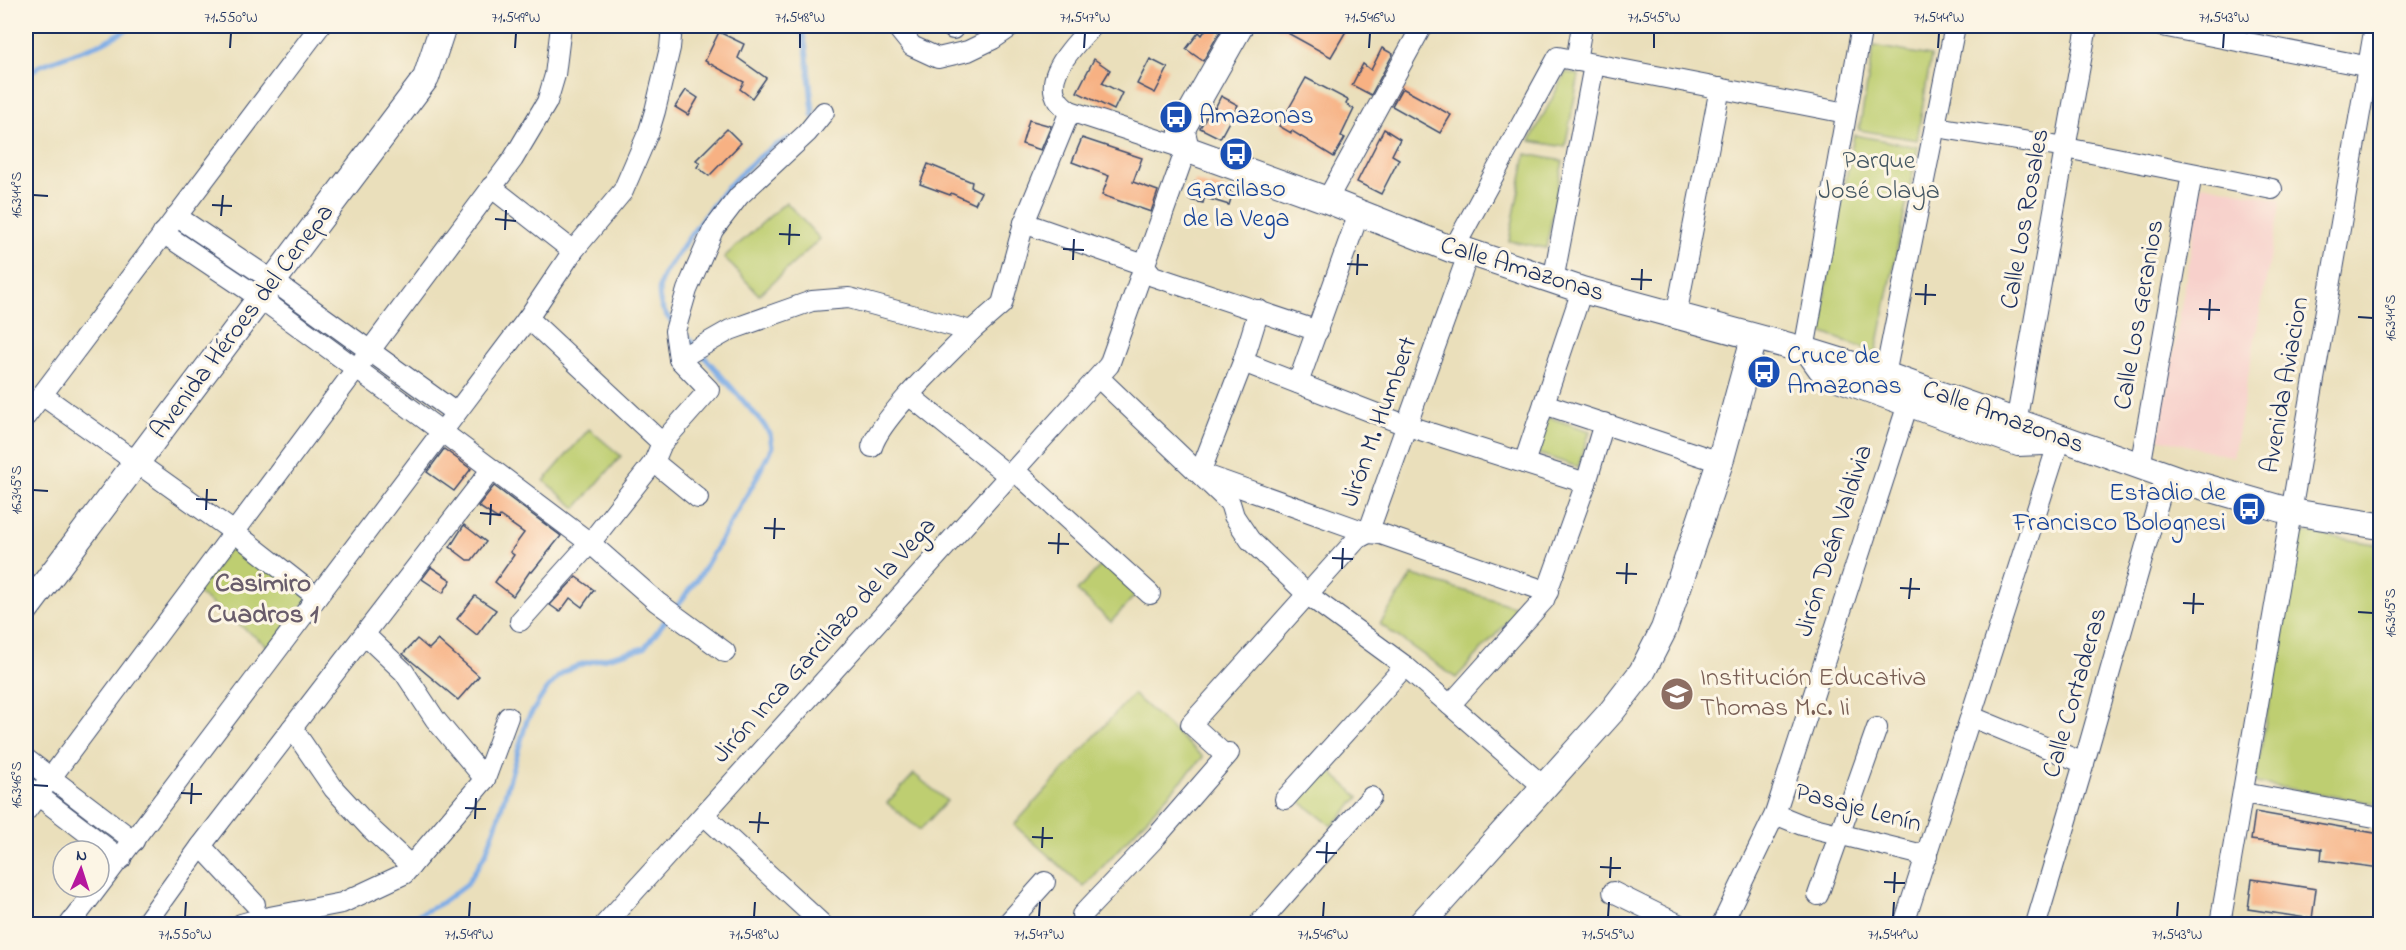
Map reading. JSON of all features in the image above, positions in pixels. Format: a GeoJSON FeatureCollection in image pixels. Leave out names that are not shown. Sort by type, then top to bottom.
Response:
{"type":"FeatureCollection","features":[{"type":"Feature","properties":{"kind":"street"},"geometry":{"type":"LineString","coordinates":[[26,416],[320,26]]}},
{"type":"Feature","properties":{"kind":"street","name":"Avenida Héroes del Cenepa"},"geometry":{"type":"LineString","coordinates":[[26,609],[426,78],[444,26]]}},
{"type":"Feature","properties":{"kind":"street"},"geometry":{"type":"LineString","coordinates":[[26,811],[32,791],[51,776],[513,159],[547,102],[555,75],[561,26]]}},
{"type":"Feature","properties":{"kind":"street"},"geometry":{"type":"LineString","coordinates":[[70,924],[528,318],[573,251],[623,191],[645,141],[655,111],[670,48],[672,26]]}},
{"type":"Feature","properties":{"kind":"street"},"geometry":{"type":"LineString","coordinates":[[896,26],[912,46],[938,58],[968,51],[993,39],[1012,26]]}},
{"type":"Feature","properties":{"kind":"street"},"geometry":{"type":"LineString","coordinates":[[1092,26],[1067,55],[1054,78],[1054,93],[1066,109],[1186,149]]}},
{"type":"Feature","properties":{"kind":"street"},"geometry":{"type":"LineString","coordinates":[[1186,149],[1182,132],[1184,125],[1240,26]]}},
{"type":"Feature","properties":{"kind":"street"},"geometry":{"type":"LineString","coordinates":[[1327,200],[1422,26]]}},
{"type":"Feature","properties":{"kind":"street"},"geometry":{"type":"LineString","coordinates":[[1553,281],[1585,63],[1582,26]]}},
{"type":"Feature","properties":{"kind":"street"},"geometry":{"type":"LineString","coordinates":[[1862,26],[1804,350],[1820,371],[1832,379],[2018,446],[2044,445],[2060,438]]}},
{"type":"Feature","properties":{"kind":"street"},"geometry":{"type":"LineString","coordinates":[[1885,375],[1955,26]]}},
{"type":"Feature","properties":{"kind":"street","name":"Calle Los Rosales"},"geometry":{"type":"LineString","coordinates":[[2016,423],[2087,26]]}},
{"type":"Feature","properties":{"kind":"street"},"geometry":{"type":"LineString","coordinates":[[2162,26],[2228,32],[2374,68]]}},
{"type":"Feature","properties":{"kind":"street","name":"Avenida Aviacion"},"geometry":{"type":"LineString","coordinates":[[2220,924],[2292,512],[2374,68],[2375,26]]}},
{"type":"Feature","properties":{"kind":"street","name":"Jirón M. Humbert"},"geometry":{"type":"LineString","coordinates":[[1082,915],[1157,836],[1227,754],[1191,724],[1357,539],[1368,534],[1408,426],[1461,251],[1558,57],[1585,63]]}},
{"type":"Feature","properties":{"kind":"street"},"geometry":{"type":"LineString","coordinates":[[1585,63],[1846,113]]}},
{"type":"Feature","properties":{"kind":"street"},"geometry":{"type":"LineString","coordinates":[[1676,316],[1720,88]]}},
{"type":"Feature","properties":{"kind":"street"},"geometry":{"type":"LineString","coordinates":[[872,447],[874,439],[910,396],[971,331],[1002,304],[1024,223],[1066,109]]}},
{"type":"Feature","properties":{"kind":"street"},"geometry":{"type":"LineString","coordinates":[[520,621],[590,543],[654,462],[662,442],[709,390],[686,355],[675,332],[687,290],[713,230],[740,196],[807,133],[824,112]]}},
{"type":"Feature","properties":{"kind":"street"},"geometry":{"type":"LineString","coordinates":[[1936,128],[2066,148],[2272,189]]}},
{"type":"Feature","properties":{"kind":"street","name":"Calle Amazonas"},"geometry":{"type":"LineString","coordinates":[[1186,149],[1461,251],[1582,290],[1804,350],[1885,375],[2140,467],[2292,512],[2380,526]]}},
{"type":"Feature","properties":{"kind":"street","name":"Jirón Inca Garcilazo de la Vega"},"geometry":{"type":"LineString","coordinates":[[605,924],[1099,378],[1109,364],[1186,149]]}},
{"type":"Feature","properties":{"kind":"street","name":"Calle Los Geranios"},"geometry":{"type":"LineString","coordinates":[[2140,467],[2192,174]]}},
{"type":"Feature","properties":{"kind":"street"},"geometry":{"type":"LineString","coordinates":[[491,187],[573,251]]}},
{"type":"Feature","properties":{"kind":"street"},"geometry":{"type":"LineString","coordinates":[[1298,383],[1359,213]]}},
{"type":"Feature","properties":{"kind":"street"},"geometry":{"type":"LineString","coordinates":[[176,216],[267,290],[356,368],[590,543],[657,602],[719,648]]}},
{"type":"Feature","properties":{"kind":"street"},"geometry":{"type":"LineString","coordinates":[[1024,223],[1144,265],[1153,276],[1318,331]]}},
{"type":"Feature","properties":{"kind":"street"},"geometry":{"type":"LineString","coordinates":[[163,233],[267,290],[368,350],[456,413]]}},
{"type":"Feature","properties":{"kind":"street"},"geometry":{"type":"LineString","coordinates":[[1524,463],[1582,290]]}},
{"type":"Feature","properties":{"kind":"street"},"geometry":{"type":"LineString","coordinates":[[686,355],[730,330],[812,301],[849,298],[971,331]]}},
{"type":"Feature","properties":{"kind":"street"},"geometry":{"type":"LineString","coordinates":[[1200,473],[1243,362],[1259,310]]}},
{"type":"Feature","properties":{"kind":"street"},"geometry":{"type":"LineString","coordinates":[[528,318],[662,442]]}},
{"type":"Feature","properties":{"kind":"street"},"geometry":{"type":"LineString","coordinates":[[1421,924],[1612,711],[1642,672],[1664,630],[1720,462],[1754,338]]}},
{"type":"Feature","properties":{"kind":"street"},"geometry":{"type":"LineString","coordinates":[[1243,362],[1408,426],[1586,483]]}},
{"type":"Feature","properties":{"kind":"street"},"geometry":{"type":"LineString","coordinates":[[1099,378],[1230,503],[1234,516],[1250,540],[1308,595],[1406,666],[1544,787]]}},
{"type":"Feature","properties":{"kind":"street"},"geometry":{"type":"LineString","coordinates":[[42,395],[234,532],[316,597]]}},
{"type":"Feature","properties":{"kind":"street"},"geometry":{"type":"LineString","coordinates":[[910,396],[1012,473],[1150,594]]}},
{"type":"Feature","properties":{"kind":"street"},"geometry":{"type":"LineString","coordinates":[[1544,404],[1720,462]]}},
{"type":"Feature","properties":{"kind":"street","name":"Jirón Deán Valdivia"},"geometry":{"type":"LineString","coordinates":[[1722,924],[1775,814],[1907,407]]}},
{"type":"Feature","properties":{"kind":"street"},"geometry":{"type":"LineString","coordinates":[[1450,705],[1544,600],[1586,483],[1604,423]]}},
{"type":"Feature","properties":{"kind":"street"},"geometry":{"type":"LineString","coordinates":[[1904,924],[2060,438]]}},
{"type":"Feature","properties":{"kind":"street"},"geometry":{"type":"LineString","coordinates":[[654,462],[698,498]]}},
{"type":"Feature","properties":{"kind":"street"},"geometry":{"type":"LineString","coordinates":[[145,924],[201,846],[491,470]]}},
{"type":"Feature","properties":{"kind":"street"},"geometry":{"type":"LineString","coordinates":[[1200,473],[1368,534],[1381,534],[1548,592]]}},
{"type":"Feature","properties":{"kind":"street","name":"Calle Cortaderas"},"geometry":{"type":"LineString","coordinates":[[2036,924],[2166,475]]}},
{"type":"Feature","properties":{"kind":"street"},"geometry":{"type":"LineString","coordinates":[[365,635],[404,672],[435,719],[485,778]]}},
{"type":"Feature","properties":{"kind":"street"},"geometry":{"type":"LineString","coordinates":[[1286,799],[1406,666]]}},
{"type":"Feature","properties":{"kind":"street"},"geometry":{"type":"LineString","coordinates":[[242,924],[342,903],[404,874],[485,778],[508,717]]}},
{"type":"Feature","properties":{"kind":"street"},"geometry":{"type":"LineString","coordinates":[[1972,717],[2084,763]]}},
{"type":"Feature","properties":{"kind":"street"},"geometry":{"type":"LineString","coordinates":[[292,728],[334,789],[371,829],[411,866]]}},
{"type":"Feature","properties":{"kind":"street"},"geometry":{"type":"LineString","coordinates":[[1818,895],[1877,728]]}},
{"type":"Feature","properties":{"kind":"street"},"geometry":{"type":"LineString","coordinates":[[26,759],[134,842]]}},
{"type":"Feature","properties":{"kind":"street"},"geometry":{"type":"LineString","coordinates":[[32,791],[121,859]]}},
{"type":"Feature","properties":{"kind":"street"},"geometry":{"type":"LineString","coordinates":[[2243,793],[2380,819]]}},
{"type":"Feature","properties":{"kind":"street"},"geometry":{"type":"LineString","coordinates":[[1259,924],[1371,797]]}},
{"type":"Feature","properties":{"kind":"street","name":"Pasaje Lenín"},"geometry":{"type":"LineString","coordinates":[[1775,814],[1839,835],[1927,856]]}},
{"type":"Feature","properties":{"kind":"street"},"geometry":{"type":"LineString","coordinates":[[704,815],[822,924]]}},
{"type":"Feature","properties":{"kind":"street"},"geometry":{"type":"LineString","coordinates":[[201,846],[255,904]]}},
{"type":"Feature","properties":{"kind":"street"},"geometry":{"type":"LineString","coordinates":[[1007,924],[1045,882]]}},
{"type":"Feature","properties":{"kind":"street"},"geometry":{"type":"LineString","coordinates":[[1613,892],[1678,924]]}},
{"type":"Feature","properties":{"kind":"shaded area"},"geometry":{"type":"Polygon","coordinates":[[[2202,184],[2281,200],[2233,457],[2159,438],[2202,184]]]}},
{"type":"Feature","properties":{"kind":"green space"},"geometry":{"type":"Polygon","coordinates":[[[1874,46],[1931,56],[1917,140],[1859,130],[1874,46]]]}},
{"type":"Feature","properties":{"kind":"green space"},"geometry":{"type":"Polygon","coordinates":[[[1566,72],[1579,75],[1565,147],[1530,141],[1566,72]]]}},
{"type":"Feature","properties":{"kind":"green space","name":"Parque José Olaya"},"geometry":{"type":"Polygon","coordinates":[[[1854,135],[1918,147],[1876,353],[1818,331],[1854,135]]]}},
{"type":"Feature","properties":{"kind":"green space"},"geometry":{"type":"Polygon","coordinates":[[[1526,154],[1563,161],[1546,248],[1509,241],[1526,154]]]}},
{"type":"Feature","properties":{"kind":"green space"},"geometry":{"type":"Polygon","coordinates":[[[786,202],[820,239],[759,295],[724,257],[786,202]]]}},
{"type":"Feature","properties":{"kind":"green space"},"geometry":{"type":"Polygon","coordinates":[[[1548,417],[1590,431],[1578,467],[1536,453],[1548,417]]]}},
{"type":"Feature","properties":{"kind":"green space"},"geometry":{"type":"Polygon","coordinates":[[[589,429],[621,456],[576,508],[544,481],[589,429]]]}},
{"type":"Feature","properties":{"kind":"green space"},"geometry":{"type":"Polygon","coordinates":[[[2299,531],[2380,545],[2380,804],[2255,783],[2299,531]]]}},
{"type":"Feature","properties":{"kind":"green space"},"geometry":{"type":"Polygon","coordinates":[[[235,541],[309,597],[270,648],[196,592],[235,541]]]}},
{"type":"Feature","properties":{"kind":"green space"},"geometry":{"type":"Polygon","coordinates":[[[1103,563],[1137,593],[1111,622],[1077,591],[1103,563]]]}},
{"type":"Feature","properties":{"kind":"green space"},"geometry":{"type":"Polygon","coordinates":[[[1412,575],[1520,608],[1456,678],[1380,624],[1412,575]]]}},
{"type":"Feature","properties":{"kind":"green space"},"geometry":{"type":"Polygon","coordinates":[[[1133,694],[1203,757],[1084,887],[1014,825],[1133,694]]]}},
{"type":"Feature","properties":{"kind":"green space"},"geometry":{"type":"Polygon","coordinates":[[[1326,768],[1359,797],[1332,826],[1297,799],[1326,768]]]}},
{"type":"Feature","properties":{"kind":"green space"},"geometry":{"type":"Polygon","coordinates":[[[914,774],[947,801],[920,830],[887,803],[914,774]]]}},
{"type":"Feature","properties":{"kind":"building"},"geometry":{"type":"Polygon","coordinates":[[[1208,26],[1223,26],[1203,61],[1186,49],[1199,32],[1202,35],[1208,26]]]}},
{"type":"Feature","properties":{"kind":"building"},"geometry":{"type":"Polygon","coordinates":[[[1275,26],[1349,26],[1331,57],[1275,26]]]}},
{"type":"Feature","properties":{"kind":"building"},"geometry":{"type":"Polygon","coordinates":[[[719,32],[744,44],[738,58],[766,78],[752,98],[740,89],[744,82],[705,61],[719,32]]]}},
{"type":"Feature","properties":{"kind":"building"},"geometry":{"type":"Polygon","coordinates":[[[1382,48],[1393,54],[1371,95],[1352,85],[1363,64],[1371,70],[1382,48]]]}},
{"type":"Feature","properties":{"kind":"building"},"geometry":{"type":"Polygon","coordinates":[[[1094,59],[1110,70],[1102,83],[1122,93],[1114,110],[1077,92],[1094,59]]]}},
{"type":"Feature","properties":{"kind":"building"},"geometry":{"type":"Polygon","coordinates":[[[1150,59],[1168,68],[1155,93],[1137,84],[1150,59]]]}},
{"type":"Feature","properties":{"kind":"building"},"geometry":{"type":"Polygon","coordinates":[[[1306,78],[1348,100],[1346,104],[1354,109],[1341,136],[1345,138],[1334,157],[1292,131],[1291,133],[1279,126],[1306,78]]]}},
{"type":"Feature","properties":{"kind":"building"},"geometry":{"type":"Polygon","coordinates":[[[1402,88],[1451,115],[1440,133],[1392,106],[1402,88]]]}},
{"type":"Feature","properties":{"kind":"building"},"geometry":{"type":"Polygon","coordinates":[[[686,90],[698,98],[688,115],[675,107],[686,90]]]}},
{"type":"Feature","properties":{"kind":"building"},"geometry":{"type":"Polygon","coordinates":[[[1221,96],[1238,105],[1220,138],[1200,128],[1221,96]]]}},
{"type":"Feature","properties":{"kind":"building"},"geometry":{"type":"Polygon","coordinates":[[[1029,120],[1051,126],[1041,150],[1022,144],[1029,120]]]}},
{"type":"Feature","properties":{"kind":"building"},"geometry":{"type":"Polygon","coordinates":[[[727,129],[741,143],[709,176],[697,167],[700,163],[696,160],[727,129]]]}},
{"type":"Feature","properties":{"kind":"building"},"geometry":{"type":"Polygon","coordinates":[[[1384,129],[1400,139],[1392,155],[1399,159],[1381,194],[1357,182],[1384,129]]]}},
{"type":"Feature","properties":{"kind":"building"},"geometry":{"type":"Polygon","coordinates":[[[1082,138],[1142,158],[1133,182],[1158,191],[1151,212],[1102,195],[1109,176],[1072,162],[1082,138]]]}},
{"type":"Feature","properties":{"kind":"building"},"geometry":{"type":"Polygon","coordinates":[[[928,164],[972,182],[971,187],[981,192],[975,204],[951,193],[950,195],[920,184],[928,164]]]}},
{"type":"Feature","properties":{"kind":"building"},"geometry":{"type":"Polygon","coordinates":[[[1195,181],[1208,185],[1203,203],[1189,200],[1195,181]]]}},
{"type":"Feature","properties":{"kind":"building"},"geometry":{"type":"Polygon","coordinates":[[[1210,184],[1233,192],[1229,205],[1206,198],[1210,184]]]}},
{"type":"Feature","properties":{"kind":"building"},"geometry":{"type":"Polygon","coordinates":[[[444,449],[471,469],[454,491],[427,472],[444,449]]]}},
{"type":"Feature","properties":{"kind":"building"},"geometry":{"type":"Polygon","coordinates":[[[494,486],[561,536],[532,572],[530,571],[513,596],[495,582],[514,555],[510,552],[524,533],[500,516],[498,519],[478,506],[494,486]]]}},
{"type":"Feature","properties":{"kind":"building"},"geometry":{"type":"Polygon","coordinates":[[[464,525],[486,542],[472,560],[467,560],[450,547],[464,525]]]}},
{"type":"Feature","properties":{"kind":"building"},"geometry":{"type":"Polygon","coordinates":[[[431,567],[451,580],[443,593],[422,579],[431,567]]]}},
{"type":"Feature","properties":{"kind":"building"},"geometry":{"type":"Polygon","coordinates":[[[576,577],[594,590],[582,607],[570,598],[560,612],[550,605],[576,577]]]}},
{"type":"Feature","properties":{"kind":"building"},"geometry":{"type":"Polygon","coordinates":[[[475,596],[496,610],[477,635],[457,619],[475,596]]]}},
{"type":"Feature","properties":{"kind":"building"},"geometry":{"type":"Polygon","coordinates":[[[417,639],[429,649],[438,640],[479,676],[458,700],[403,654],[417,639]]]}},
{"type":"Feature","properties":{"kind":"building"},"geometry":{"type":"Polygon","coordinates":[[[2255,812],[2380,834],[2380,868],[2321,860],[2322,849],[2251,840],[2255,812]]]}},
{"type":"Feature","properties":{"kind":"building"},"geometry":{"type":"Polygon","coordinates":[[[2252,879],[2316,889],[2312,919],[2248,909],[2252,879]]]}},
{"type":"Feature","properties":{"kind":"waterway"},"geometry":{"type":"LineString","coordinates":[[26,77],[39,66],[102,43],[134,26]]}},
{"type":"Feature","properties":{"kind":"waterway"},"geometry":{"type":"LineString","coordinates":[[801,26],[806,48],[812,116]]}},
{"type":"Feature","properties":{"kind":"waterway"},"geometry":{"type":"LineString","coordinates":[[672,322],[665,314],[659,295],[661,279],[666,270],[728,186],[756,159],[789,138]]}},
{"type":"Feature","properties":{"kind":"waterway"},"geometry":{"type":"LineString","coordinates":[[681,330],[695,346]]}},
{"type":"Feature","properties":{"kind":"waterway"},"geometry":{"type":"LineString","coordinates":[[675,609],[701,574],[772,447],[770,434],[761,421],[701,353]]}},
{"type":"Feature","properties":{"kind":"waterway"},"geometry":{"type":"LineString","coordinates":[[366,924],[410,919],[440,904],[467,884],[486,853],[527,720],[546,690],[562,673],[579,665],[644,648],[669,616]]}},
{"type":"Feature","properties":{"kind":"place","name":"Amazonas"},"geometry":{"type":"Point","coordinates":[1176,117]}},
{"type":"Feature","properties":{"kind":"place","name":"Garcilaso de la Vega"},"geometry":{"type":"Point","coordinates":[1236,154]}},
{"type":"Feature","properties":{"kind":"place","name":"Cruce de Amazonas"},"geometry":{"type":"Point","coordinates":[1764,372]}},
{"type":"Feature","properties":{"kind":"place","name":"Estadio de Francisco Bolognesi"},"geometry":{"type":"Point","coordinates":[2249,509]}},
{"type":"Feature","properties":{"kind":"place","name":"Institución Educativa Thomas M.c. Ii"},"geometry":{"type":"Point","coordinates":[1677,694]}},
{"type":"Feature","properties":{"kind":"district","name":"Casimiro Cuadros 1"},"geometry":{"type":"Point","coordinates":[263,600]}}]}
